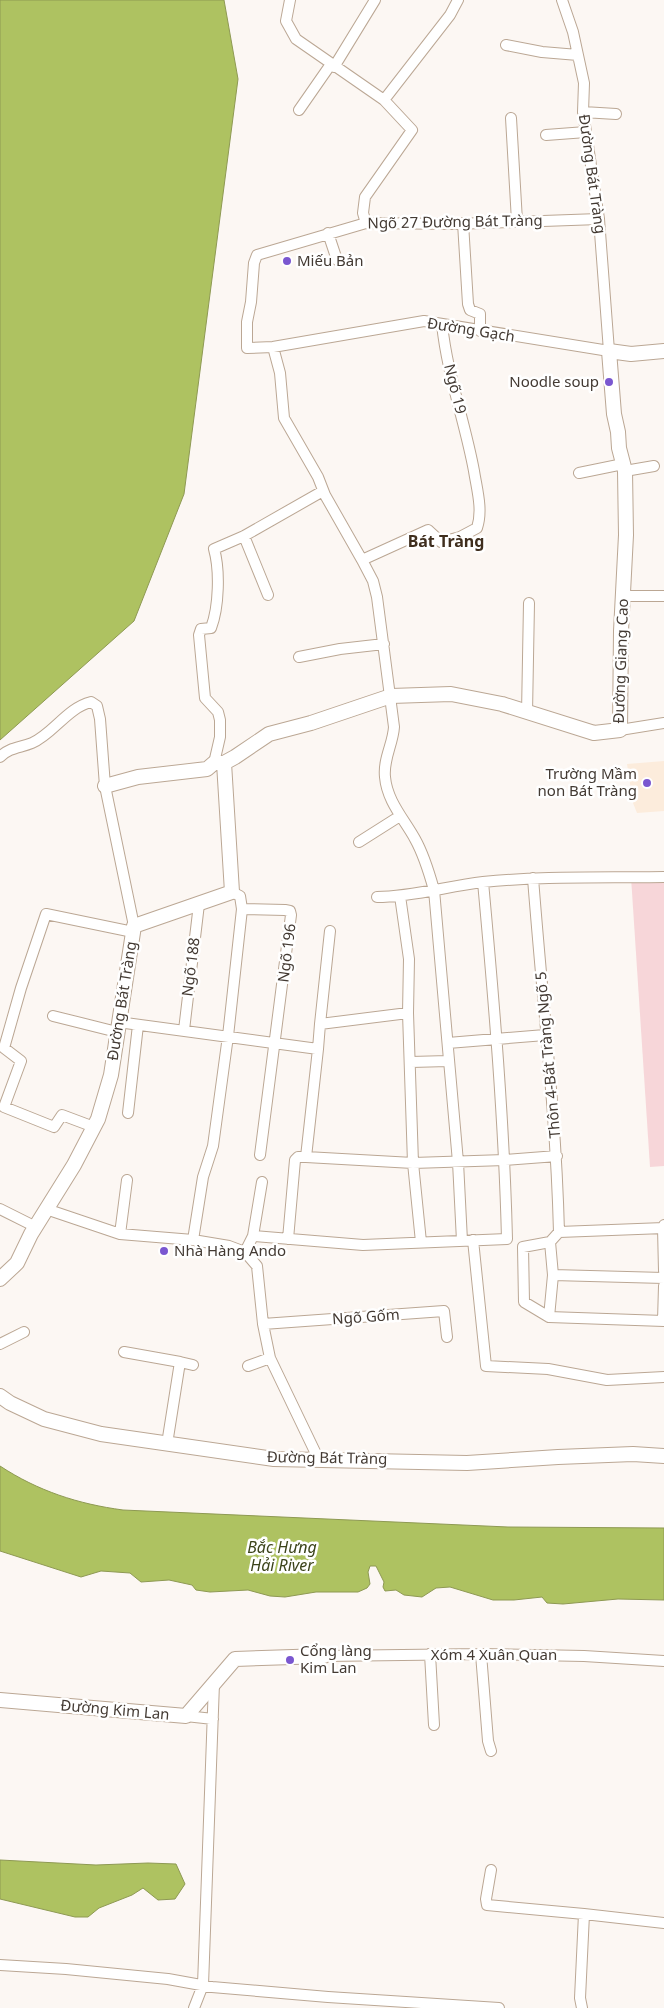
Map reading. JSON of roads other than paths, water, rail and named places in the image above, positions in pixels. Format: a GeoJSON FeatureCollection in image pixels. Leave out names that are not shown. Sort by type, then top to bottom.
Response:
{"type":"FeatureCollection","features":[{"type":"Feature","properties":{"kind":"street"},"geometry":{"type":"LineString","coordinates":[[290,0],[286,21],[296,39],[332,66],[384,100],[412,130],[365,197],[363,213],[366,223]]}},
{"type":"Feature","properties":{"kind":"street"},"geometry":{"type":"LineString","coordinates":[[299,110],[332,66],[375,0]]}},
{"type":"Feature","properties":{"kind":"street"},"geometry":{"type":"LineString","coordinates":[[384,100],[450,15],[458,0]]}},
{"type":"Feature","properties":{"kind":"street","name":"Đường Bát Tràng"},"geometry":{"type":"LineString","coordinates":[[562,0],[578,55],[584,84],[583,112],[599,218],[609,351]]}},
{"type":"Feature","properties":{"kind":"street"},"geometry":{"type":"LineString","coordinates":[[506,45],[542,52],[578,55]]}},
{"type":"Feature","properties":{"kind":"street"},"geometry":{"type":"LineString","coordinates":[[583,112],[616,114]]}},
{"type":"Feature","properties":{"kind":"street"},"geometry":{"type":"LineString","coordinates":[[511,118],[517,222]]}},
{"type":"Feature","properties":{"kind":"street"},"geometry":{"type":"LineString","coordinates":[[546,135],[586,132]]}},
{"type":"Feature","properties":{"kind":"street","name":"Ngõ 27 Đường Bát Tràng"},"geometry":{"type":"LineString","coordinates":[[273,347],[247,348],[247,322],[252,302],[254,263],[257,255],[366,223],[463,224],[599,218]]}},
{"type":"Feature","properties":{"kind":"street"},"geometry":{"type":"LineString","coordinates":[[463,224],[468,304],[470,310],[480,314],[480,331]]}},
{"type":"Feature","properties":{"kind":"street"},"geometry":{"type":"LineString","coordinates":[[328,233],[337,260]]}},
{"type":"Feature","properties":{"kind":"street","name":"Đường Gạch"},"geometry":{"type":"LineString","coordinates":[[273,347],[424,321],[609,351]]}},
{"type":"Feature","properties":{"kind":"street","name":"Ngõ 19"},"geometry":{"type":"LineString","coordinates":[[362,560],[428,530],[441,542],[460,537],[477,528],[481,516],[470,453],[444,346],[442,324]]}},
{"type":"Feature","properties":{"kind":"street"},"geometry":{"type":"LineString","coordinates":[[273,347],[280,373],[284,418],[318,477],[323,491],[373,581],[377,597],[391,696],[394,738],[386,758],[385,776],[390,798],[415,839],[426,862],[434,890],[442,1001],[448,1044],[458,1162],[462,1241]]}},
{"type":"Feature","properties":{"kind":"street"},"geometry":{"type":"LineString","coordinates":[[609,351],[631,354],[664,351]]}},
{"type":"Feature","properties":{"kind":"street","name":"Đường Giang Cao"},"geometry":{"type":"LineString","coordinates":[[105,786],[138,777],[208,769],[269,734],[311,723],[391,696],[451,694],[502,704],[594,734],[620,730],[621,631],[626,535],[624,467],[614,414],[609,351]]}},
{"type":"Feature","properties":{"kind":"street"},"geometry":{"type":"LineString","coordinates":[[579,473],[624,467],[654,466]]}},
{"type":"Feature","properties":{"kind":"street"},"geometry":{"type":"LineString","coordinates":[[193,1240],[203,1177],[213,1146],[228,1036],[242,909],[240,896],[232,892],[219,763],[220,720],[218,712],[205,698],[199,633],[201,630],[211,628],[214,618],[218,579],[214,549],[244,536],[323,491]]}},
{"type":"Feature","properties":{"kind":"street"},"geometry":{"type":"LineString","coordinates":[[244,536],[268,595]]}},
{"type":"Feature","properties":{"kind":"street"},"geometry":{"type":"LineString","coordinates":[[624,596],[664,596]]}},
{"type":"Feature","properties":{"kind":"street"},"geometry":{"type":"LineString","coordinates":[[528,713],[529,603]]}},
{"type":"Feature","properties":{"kind":"street"},"geometry":{"type":"LineString","coordinates":[[300,657],[340,649],[384,644]]}},
{"type":"Feature","properties":{"kind":"street"},"geometry":{"type":"LineString","coordinates":[[0,757],[7,750],[34,743],[69,714],[85,704],[92,702],[97,706],[100,719],[105,786],[133,929],[46,914],[21,988],[4,1048],[21,1061],[4,1107],[54,1127],[62,1115],[94,1127]]}},
{"type":"Feature","properties":{"kind":"street"},"geometry":{"type":"LineString","coordinates":[[620,730],[664,723]]}},
{"type":"Feature","properties":{"kind":"street"},"geometry":{"type":"LineString","coordinates":[[359,842],[400,816]]}},
{"type":"Feature","properties":{"kind":"street"},"geometry":{"type":"LineString","coordinates":[[377,897],[400,896],[483,882],[533,878],[664,877]]}},
{"type":"Feature","properties":{"kind":"street","name":"Thôn 4-Bát Tràng Ngõ 5"},"geometry":{"type":"LineString","coordinates":[[533,878],[545,1035],[557,1156],[559,1232]]}},
{"type":"Feature","properties":{"kind":"street"},"geometry":{"type":"LineString","coordinates":[[483,882],[497,1039],[505,1160],[507,1239]]}},
{"type":"Feature","properties":{"kind":"street","name":"Đường Bát Tràng"},"geometry":{"type":"LineString","coordinates":[[0,1279],[17,1263],[36,1226],[74,1165],[98,1119],[111,1075],[133,929],[232,892]]}},
{"type":"Feature","properties":{"kind":"street"},"geometry":{"type":"LineString","coordinates":[[400,896],[409,959],[408,1013],[413,1163],[421,1242]]}},
{"type":"Feature","properties":{"kind":"street","name":"Ngõ 188"},"geometry":{"type":"LineString","coordinates":[[184,1030],[199,904]]}},
{"type":"Feature","properties":{"kind":"street","name":"Ngõ 196"},"geometry":{"type":"LineString","coordinates":[[242,909],[285,910],[291,913],[275,1043]]}},
{"type":"Feature","properties":{"kind":"street"},"geometry":{"type":"LineString","coordinates":[[306,1157],[330,931]]}},
{"type":"Feature","properties":{"kind":"street"},"geometry":{"type":"LineString","coordinates":[[320,1024],[408,1013]]}},
{"type":"Feature","properties":{"kind":"street"},"geometry":{"type":"LineString","coordinates":[[53,1016],[118,1027],[138,1025],[184,1030],[318,1049]]}},
{"type":"Feature","properties":{"kind":"street"},"geometry":{"type":"LineString","coordinates":[[128,1112],[138,1025]]}},
{"type":"Feature","properties":{"kind":"street"},"geometry":{"type":"LineString","coordinates":[[448,1044],[545,1035]]}},
{"type":"Feature","properties":{"kind":"street"},"geometry":{"type":"LineString","coordinates":[[260,1155],[275,1043]]}},
{"type":"Feature","properties":{"kind":"street"},"geometry":{"type":"LineString","coordinates":[[411,1062],[448,1061]]}},
{"type":"Feature","properties":{"kind":"street"},"geometry":{"type":"LineString","coordinates":[[288,1239],[295,1160],[298,1157],[413,1163],[557,1156]]}},
{"type":"Feature","properties":{"kind":"street"},"geometry":{"type":"LineString","coordinates":[[120,1234],[127,1180]]}},
{"type":"Feature","properties":{"kind":"street"},"geometry":{"type":"LineString","coordinates":[[245,1252],[253,1236],[262,1182]]}},
{"type":"Feature","properties":{"kind":"street"},"geometry":{"type":"LineString","coordinates":[[0,1209],[36,1226]]}},
{"type":"Feature","properties":{"kind":"street"},"geometry":{"type":"LineString","coordinates":[[46,1209],[120,1234],[193,1240],[229,1246],[245,1252],[257,1266],[263,1324],[270,1358],[318,1458]]}},
{"type":"Feature","properties":{"kind":"street"},"geometry":{"type":"LineString","coordinates":[[253,1236],[363,1245],[507,1239],[523,1247],[550,1242],[559,1232],[664,1227],[664,1271]]}},
{"type":"Feature","properties":{"kind":"street"},"geometry":{"type":"LineString","coordinates":[[473,1240],[486,1366],[548,1369],[607,1380],[664,1377]]}},
{"type":"Feature","properties":{"kind":"street"},"geometry":{"type":"LineString","coordinates":[[549,1317],[552,1275],[550,1242]]}},
{"type":"Feature","properties":{"kind":"street"},"geometry":{"type":"LineString","coordinates":[[523,1247],[524,1302],[549,1317],[664,1321],[664,1286]]}},
{"type":"Feature","properties":{"kind":"street"},"geometry":{"type":"LineString","coordinates":[[552,1275],[664,1278]]}},
{"type":"Feature","properties":{"kind":"street","name":"Ngõ Gốm"},"geometry":{"type":"LineString","coordinates":[[263,1324],[444,1311],[447,1337]]}},
{"type":"Feature","properties":{"kind":"street"},"geometry":{"type":"LineString","coordinates":[[0,1344],[24,1332]]}},
{"type":"Feature","properties":{"kind":"street"},"geometry":{"type":"LineString","coordinates":[[124,1352],[193,1365]]}},
{"type":"Feature","properties":{"kind":"street"},"geometry":{"type":"LineString","coordinates":[[248,1366],[270,1358]]}},
{"type":"Feature","properties":{"kind":"street"},"geometry":{"type":"LineString","coordinates":[[167,1444],[180,1362]]}},
{"type":"Feature","properties":{"kind":"street","name":"Đường Bát Tràng"},"geometry":{"type":"LineString","coordinates":[[0,1396],[10,1403],[44,1418],[102,1434],[274,1459],[318,1458],[467,1463],[633,1454],[664,1456]]}},
{"type":"Feature","properties":{"kind":"street"},"geometry":{"type":"LineString","coordinates":[[430,1654],[434,1725]]}},
{"type":"Feature","properties":{"kind":"street"},"geometry":{"type":"LineString","coordinates":[[481,1654],[488,1741],[491,1751]]}},
{"type":"Feature","properties":{"kind":"street","name":"Xóm 4 Xuân Quan"},"geometry":{"type":"LineString","coordinates":[[324,1656],[481,1654],[584,1656],[664,1661]]}},
{"type":"Feature","properties":{"kind":"street","name":"Đường Kim Lan"},"geometry":{"type":"LineString","coordinates":[[0,1700],[186,1716],[235,1659],[324,1656]]}},
{"type":"Feature","properties":{"kind":"street"},"geometry":{"type":"LineString","coordinates":[[194,2008],[204,1985],[214,1683]]}},
{"type":"Feature","properties":{"kind":"street"},"geometry":{"type":"LineString","coordinates":[[186,1716],[213,1719]]}},
{"type":"Feature","properties":{"kind":"street"},"geometry":{"type":"LineString","coordinates":[[491,1870],[486,1899],[487,1905],[664,1922]]}},
{"type":"Feature","properties":{"kind":"street"},"geometry":{"type":"LineString","coordinates":[[582,2008],[580,1998],[584,1914]]}},
{"type":"Feature","properties":{"kind":"street"},"geometry":{"type":"LineString","coordinates":[[0,1965],[338,1997],[500,2008]]}},
{"type":"Feature","properties":{"kind":"street"},"geometry":{"type":"LineString","coordinates":[[333,2008],[338,1997]]}},
{"type":"Feature","properties":{"kind":"water"},"geometry":{"type":"Polygon","coordinates":[[[0,0],[224,0],[238,79],[184,494],[134,621],[0,740],[0,0]]]}},
{"type":"Feature","properties":{"kind":"water","name":"Bắc Hưng Hải River"},"geometry":{"type":"Polygon","coordinates":[[[0,1466],[29,1483],[59,1495],[90,1504],[123,1510],[508,1527],[664,1528],[664,1600],[618,1599],[563,1604],[547,1603],[542,1597],[493,1600],[450,1587],[436,1588],[422,1597],[404,1595],[396,1590],[385,1591],[383,1587],[384,1582],[376,1566],[370,1566],[368,1572],[370,1584],[367,1588],[358,1592],[316,1592],[285,1597],[270,1596],[248,1590],[210,1592],[196,1590],[192,1585],[169,1580],[141,1582],[130,1573],[101,1571],[81,1577],[0,1551],[0,1466]]]}},
{"type":"Feature","properties":{"kind":"water"},"geometry":{"type":"Polygon","coordinates":[[[0,1860],[96,1865],[176,1864],[185,1884],[175,1899],[158,1900],[143,1888],[132,1895],[99,1908],[88,1917],[75,1917],[0,1899],[0,1860]]]}},
{"type":"Feature","properties":{"kind":"place","name":"Miếu Bản"},"geometry":{"type":"Point","coordinates":[287,261]}},
{"type":"Feature","properties":{"kind":"place","name":"Noodle soup"},"geometry":{"type":"Point","coordinates":[609,382]}},
{"type":"Feature","properties":{"kind":"place","name":"Trường Mầm non Bát Tràng"},"geometry":{"type":"Point","coordinates":[647,783]}},
{"type":"Feature","properties":{"kind":"place","name":"Nhà Hàng Ando"},"geometry":{"type":"Point","coordinates":[164,1251]}},
{"type":"Feature","properties":{"kind":"place","name":"Cổng làng Kim Lan"},"geometry":{"type":"Point","coordinates":[290,1660]}},
{"type":"Feature","properties":{"kind":"district","name":"Bát Tràng"},"geometry":{"type":"Point","coordinates":[446,541]}}]}
